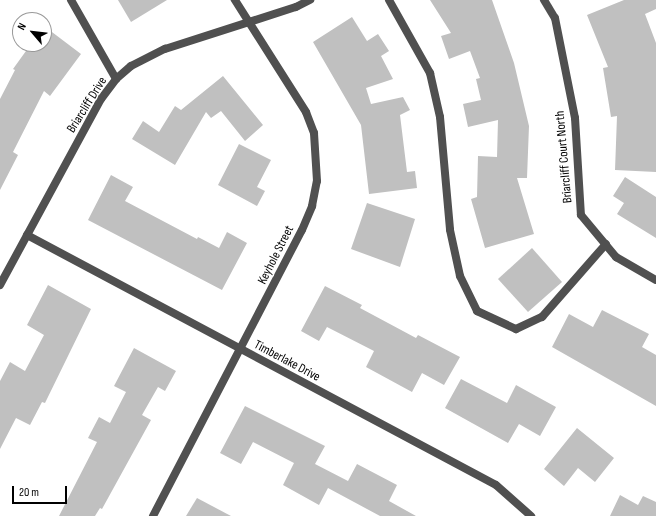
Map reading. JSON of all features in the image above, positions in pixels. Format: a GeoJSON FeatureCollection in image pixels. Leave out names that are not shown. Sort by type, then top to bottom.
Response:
{"type":"FeatureCollection","features":[{"type":"Feature","properties":{"kind":"street"},"geometry":{"type":"LineString","coordinates":[[71,0],[116,79]]}},
{"type":"Feature","properties":{"kind":"street","name":"Keyhole Street"},"geometry":{"type":"LineString","coordinates":[[153,516],[302,230],[312,206],[317,181],[314,133],[306,112],[235,0]]}},
{"type":"Feature","properties":{"kind":"street","name":"Briarcliff Drive"},"geometry":{"type":"LineString","coordinates":[[0,285],[101,99],[116,79],[143,59],[248,21],[296,7],[310,0]]}},
{"type":"Feature","properties":{"kind":"street"},"geometry":{"type":"LineString","coordinates":[[390,0],[430,73],[440,117],[450,230],[460,276],[477,311],[516,329],[542,317],[606,244]]}},
{"type":"Feature","properties":{"kind":"street","name":"Briarcliff Court North"},"geometry":{"type":"LineString","coordinates":[[544,0],[555,18],[575,118],[581,216],[616,257],[656,280]]}},
{"type":"Feature","properties":{"kind":"street","name":"Timberlake Drive"},"geometry":{"type":"LineString","coordinates":[[27,235],[240,350],[496,485],[531,516]]}},
{"type":"Feature","properties":{"kind":"building"},"geometry":{"type":"Polygon","coordinates":[[[118,0],[167,0],[131,22],[118,0]]]}},
{"type":"Feature","properties":{"kind":"building"},"geometry":{"type":"Polygon","coordinates":[[[430,0],[492,0],[514,63],[529,126],[527,178],[517,178],[534,234],[485,248],[471,199],[477,197],[478,156],[497,157],[498,120],[468,127],[463,104],[481,100],[476,79],[480,78],[470,51],[449,59],[441,36],[451,33],[430,0]]]}},
{"type":"Feature","properties":{"kind":"building"},"geometry":{"type":"Polygon","coordinates":[[[624,0],[656,0],[656,9],[645,14],[656,43],[656,172],[615,170],[617,116],[611,117],[603,68],[608,67],[587,15],[624,0]]]}},
{"type":"Feature","properties":{"kind":"building"},"geometry":{"type":"Polygon","coordinates":[[[352,17],[367,41],[378,34],[389,51],[381,56],[393,79],[366,88],[371,104],[403,97],[410,110],[400,115],[407,172],[415,171],[417,188],[369,194],[361,125],[313,42],[352,17]]]}},
{"type":"Feature","properties":{"kind":"building"},"geometry":{"type":"Polygon","coordinates":[[[52,32],[81,54],[50,96],[44,91],[13,152],[18,155],[0,190],[0,99],[15,70],[13,69],[25,52],[52,52],[52,32]]]}},
{"type":"Feature","properties":{"kind":"building"},"geometry":{"type":"Polygon","coordinates":[[[223,76],[263,125],[245,141],[221,111],[211,118],[206,112],[175,165],[132,139],[143,121],[159,132],[175,106],[181,110],[223,76]]]}},
{"type":"Feature","properties":{"kind":"building"},"geometry":{"type":"Polygon","coordinates":[[[239,144],[271,160],[257,187],[265,191],[257,206],[218,185],[239,144]]]}},
{"type":"Feature","properties":{"kind":"building"},"geometry":{"type":"Polygon","coordinates":[[[111,175],[133,187],[125,201],[197,239],[198,237],[219,248],[227,232],[247,243],[222,290],[88,220],[111,175]]]}},
{"type":"Feature","properties":{"kind":"building"},"geometry":{"type":"Polygon","coordinates":[[[625,177],[656,197],[656,238],[617,214],[624,203],[613,196],[625,177]]]}},
{"type":"Feature","properties":{"kind":"building"},"geometry":{"type":"Polygon","coordinates":[[[367,203],[415,219],[400,267],[351,249],[367,203]]]}},
{"type":"Feature","properties":{"kind":"building"},"geometry":{"type":"Polygon","coordinates":[[[532,248],[562,282],[528,312],[498,279],[532,248]]]}},
{"type":"Feature","properties":{"kind":"building"},"geometry":{"type":"Polygon","coordinates":[[[48,285],[91,309],[45,403],[42,402],[30,425],[16,418],[0,449],[0,381],[10,362],[25,371],[44,335],[27,325],[48,285]]]}},
{"type":"Feature","properties":{"kind":"building"},"geometry":{"type":"Polygon","coordinates":[[[325,286],[362,305],[360,308],[416,338],[418,335],[460,357],[444,385],[422,373],[412,392],[366,367],[374,351],[327,327],[319,341],[301,331],[325,286]]]}},
{"type":"Feature","properties":{"kind":"building"},"geometry":{"type":"Polygon","coordinates":[[[602,310],[649,334],[642,347],[656,355],[656,406],[552,347],[569,314],[593,327],[602,310]]]}},
{"type":"Feature","properties":{"kind":"building"},"geometry":{"type":"Polygon","coordinates":[[[134,348],[176,371],[165,391],[158,387],[142,415],[151,420],[102,509],[100,508],[95,516],[59,516],[97,442],[88,438],[99,417],[110,423],[126,392],[114,386],[134,348]]]}},
{"type":"Feature","properties":{"kind":"building"},"geometry":{"type":"Polygon","coordinates":[[[461,379],[507,403],[516,385],[556,407],[540,436],[519,424],[508,443],[445,408],[461,379]]]}},
{"type":"Feature","properties":{"kind":"building"},"geometry":{"type":"Polygon","coordinates":[[[245,406],[325,446],[315,464],[348,481],[357,464],[397,485],[389,501],[416,516],[380,516],[328,488],[319,505],[283,485],[294,463],[253,442],[241,464],[220,453],[245,406]]]}},
{"type":"Feature","properties":{"kind":"building"},"geometry":{"type":"Polygon","coordinates":[[[577,428],[614,458],[595,482],[578,468],[564,486],[544,469],[577,428]]]}},
{"type":"Feature","properties":{"kind":"building"},"geometry":{"type":"Polygon","coordinates":[[[620,495],[638,505],[643,496],[656,502],[656,516],[610,516],[620,495]]]}},
{"type":"Feature","properties":{"kind":"building"},"geometry":{"type":"Polygon","coordinates":[[[197,498],[231,516],[186,516],[197,498]]]}}]}
